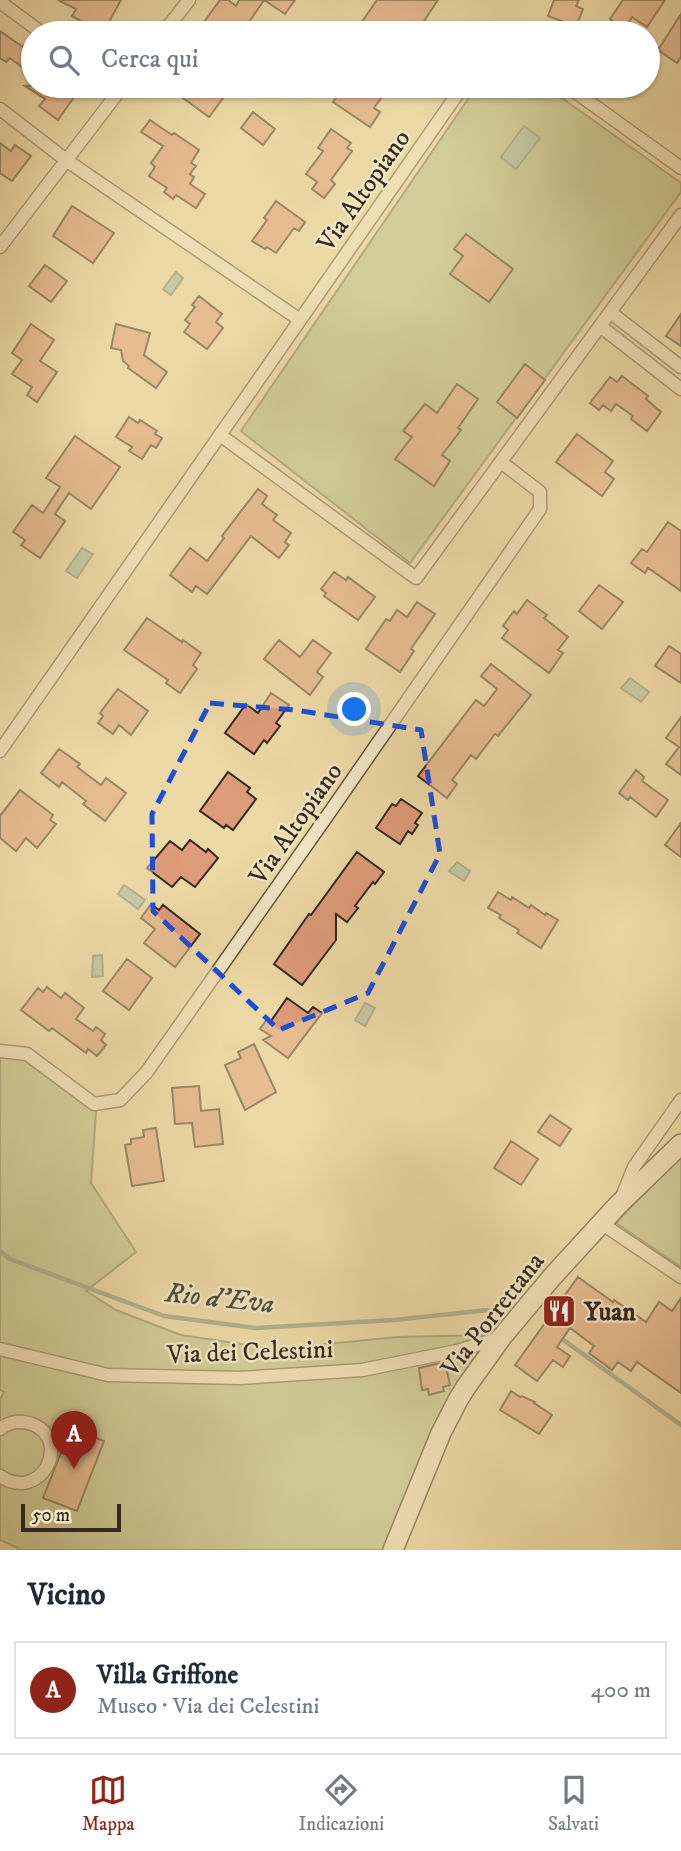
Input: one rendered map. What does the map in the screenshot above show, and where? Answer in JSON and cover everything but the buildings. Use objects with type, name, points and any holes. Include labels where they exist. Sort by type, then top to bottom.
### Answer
[{"type":"main road","name":"Via Porrettana","points":[[393,1550],[441,1433],[458,1399],[501,1338],[601,1223],[681,1144]]},
{"type":"street","points":[[172,21],[189,0]]},
{"type":"street","points":[[0,2],[26,21]]},
{"type":"street","points":[[0,247],[110,98]]},
{"type":"street","name":"Via Altopiano","points":[[0,751],[455,98]]},
{"type":"street","points":[[584,98],[681,168]]},
{"type":"street","points":[[0,109],[66,160],[300,320]]},
{"type":"street","points":[[220,435],[416,578],[681,215]]},
{"type":"street","points":[[610,312],[681,368]]},
{"type":"street","points":[[600,326],[681,389]]},
{"type":"street","name":"Via Altopiano","points":[[0,1051],[27,1054],[94,1104],[120,1100],[146,1073],[540,509],[540,492],[501,461]]},
{"type":"street","points":[[618,1205],[634,1167],[681,1100]]},
{"type":"street","points":[[601,1223],[681,1277]]},
{"type":"street","name":"Via dei Celestini","points":[[0,1349],[108,1375],[240,1378],[362,1370],[457,1351],[501,1338]]},
{"type":"street","points":[[0,1416],[15,1422]]},
{"type":"street","points":[[0,1429],[15,1422],[36,1425],[44,1432],[51,1450],[45,1471],[30,1482],[10,1482],[0,1476]]},
{"type":"highlighted area","points":[[210,703],[295,710],[421,730],[440,854],[368,993],[279,1030],[153,911],[152,814]]},
{"type":"green space","points":[[469,98],[562,98],[681,183],[681,192],[410,563],[241,431]]},
{"type":"green space","points":[[0,1052],[15,1053],[96,1112],[91,1183],[136,1252],[86,1291],[116,1310],[181,1335],[274,1349],[398,1337],[486,1335],[394,1550],[17,1550],[18,1548],[0,1540],[0,1400],[4,1392],[0,1390]]},
{"type":"green space","points":[[681,1154],[681,1267],[616,1223]]},
{"type":"shaded area","points":[[524,126],[540,138],[516,169],[501,157]]},
{"type":"shaded area","points":[[176,272],[183,278],[171,295],[163,289]]},
{"type":"shaded area","points":[[82,548],[93,554],[77,578],[66,571]]},
{"type":"shaded area","points":[[630,678],[649,692],[641,702],[621,688]]},
{"type":"shaded area","points":[[457,862],[470,871],[464,881],[449,871]]},
{"type":"shaded area","points":[[124,885],[145,900],[138,909],[118,894]]},
{"type":"shaded area","points":[[102,955],[103,976],[92,977],[93,956]]},
{"type":"shaded area","points":[[365,1003],[375,1008],[365,1026],[355,1020]]},
{"type":"waterway","name":"Rio d'Eva","points":[[0,1251],[10,1259],[164,1316],[256,1328],[394,1320],[488,1310]]},
{"type":"waterway","name":"Rio d'Eva","points":[[558,1336],[681,1425]]},
{"type":"place","name":"Yuan","points":[[559,1311]]},
{"type":"place","name":"Villa Griffone","points":[[74,1469]]}]
